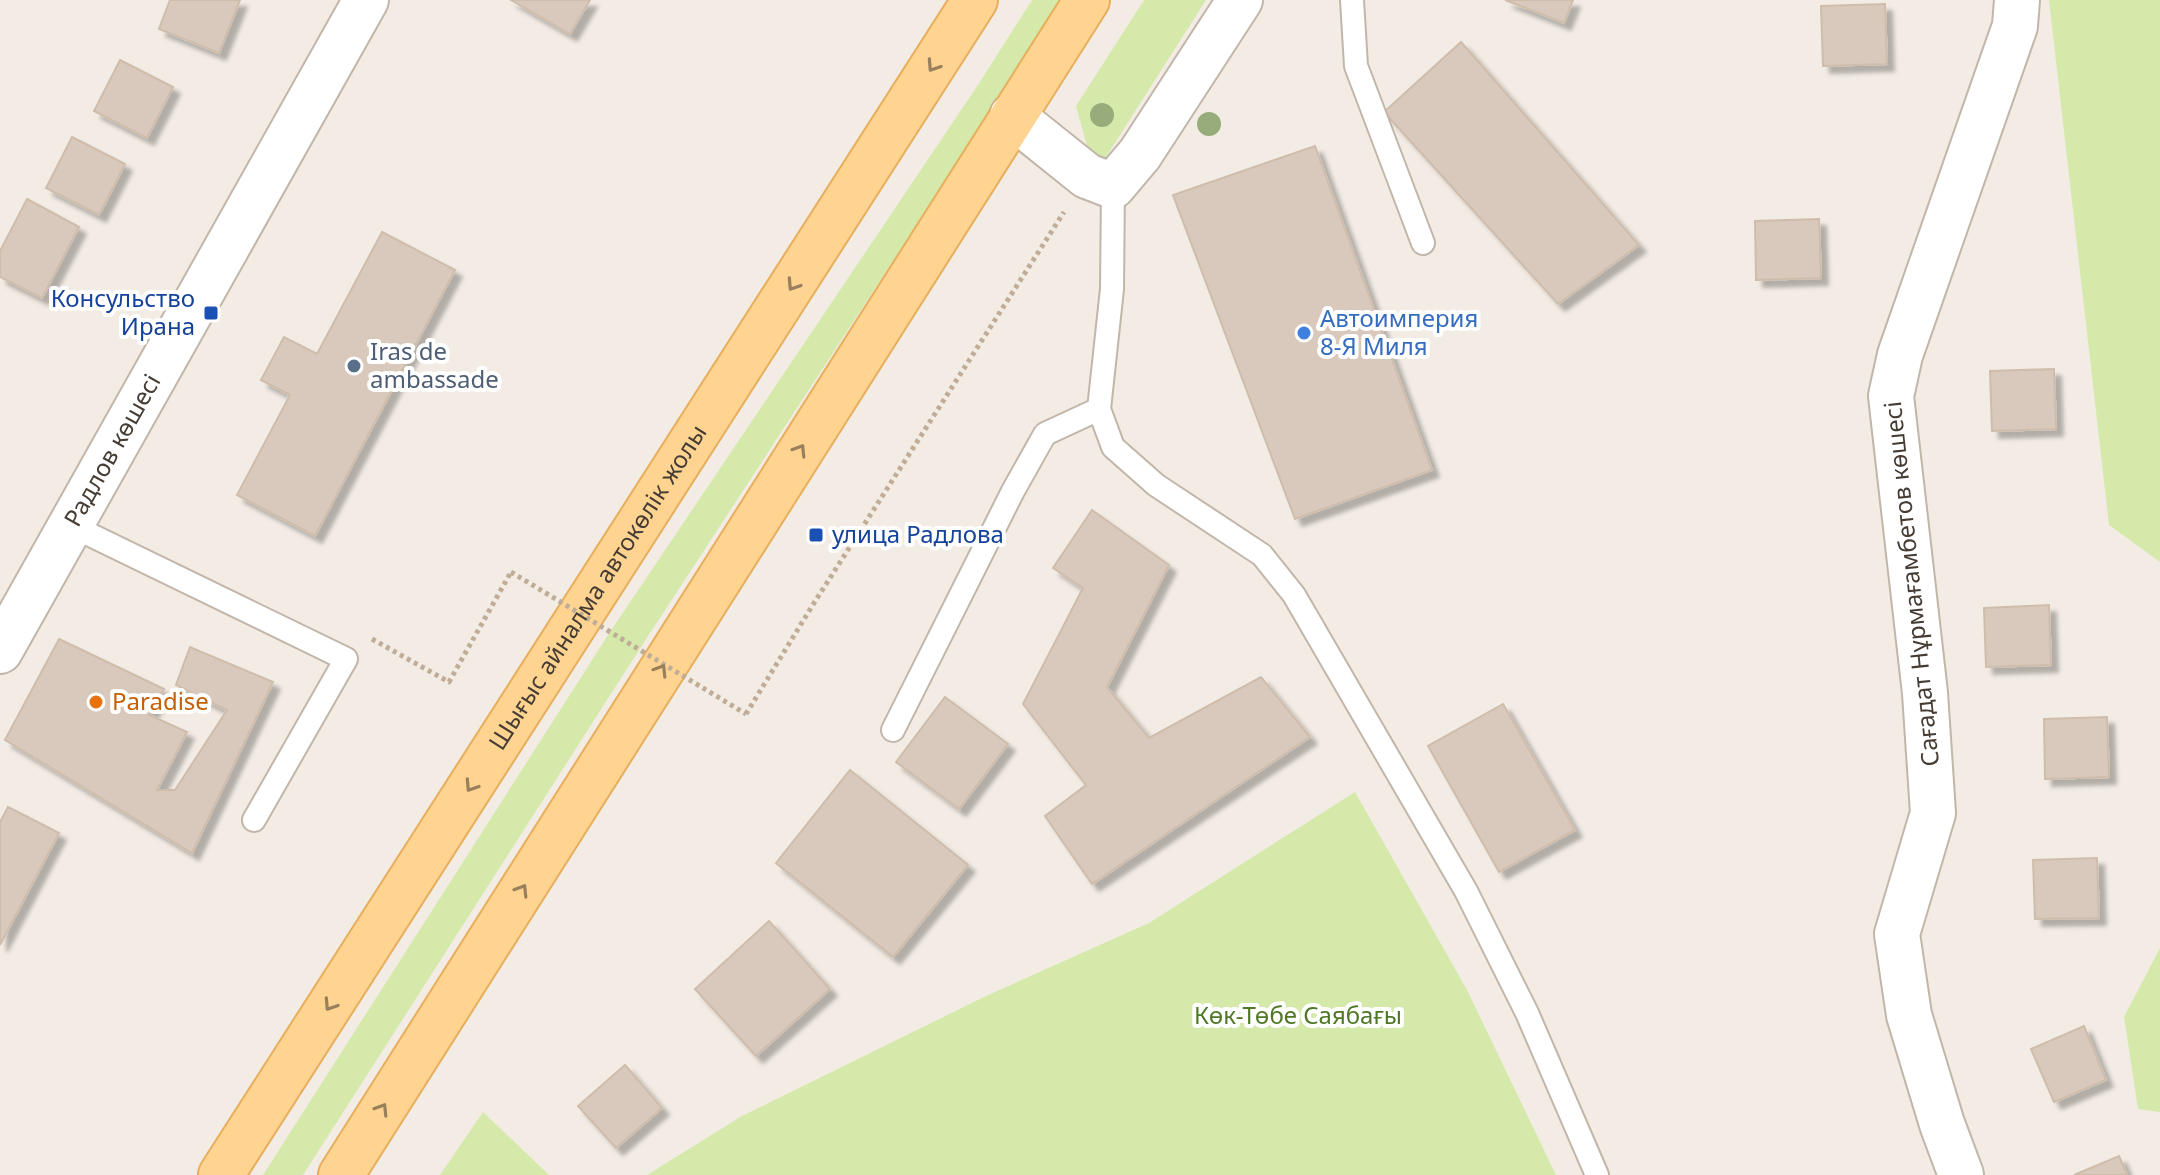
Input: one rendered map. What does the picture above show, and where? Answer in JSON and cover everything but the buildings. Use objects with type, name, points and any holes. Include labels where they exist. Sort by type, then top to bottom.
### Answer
[{"type":"main road","name":"Шығыс айналма автокөлік жолы","points":[[221,1175],[975,0]]},
{"type":"main road","points":[[341,1175],[1087,0]]},
{"type":"street","name":"Радлов көшесі","points":[[0,651],[19,601],[70,525],[366,0]]},
{"type":"street","points":[[1012,116],[1100,181],[1140,154],[1240,0]]},
{"type":"street","name":"Сағадат Нұрмағамбетов көшесі","points":[[1961,1175],[1909,1015],[1897,934],[1933,813],[1925,693],[1891,396],[1900,355],[2015,26],[2017,0]]},
{"type":"lane","points":[[1352,0],[1356,66],[1423,243]]},
{"type":"lane","points":[[1100,181],[1112,289],[1099,409],[1113,447],[1156,485],[1262,555],[1294,595],[1466,891],[1527,1013],[1597,1175]]},
{"type":"lane","points":[[893,730],[1013,491],[1045,434],[1099,409]]},
{"type":"lane","points":[[70,525],[346,659],[254,820]]},
{"type":"path","points":[[346,659],[361,633],[449,682],[511,572],[746,714],[822,589],[1100,181]]},
{"type":"green space","points":[[1032,0],[1061,0],[303,1175],[263,1175],[610,632]]},
{"type":"green space","points":[[1144,0],[1206,0],[1104,160],[1090,157],[1076,106]]},
{"type":"green space","points":[[2049,0],[2160,0],[2160,562],[2109,525]]},
{"type":"green space","name":"Көк-Төбе Саябағы","points":[[1355,792],[1467,990],[1556,1175],[647,1175],[742,1116],[986,996],[1149,923]]},
{"type":"green space","points":[[2160,948],[2160,1112],[2138,1109],[2124,1017]]},
{"type":"green space","points":[[483,1112],[549,1175],[440,1175]]},
{"type":"place","name":"Консульство Ирана","points":[[211,313]]},
{"type":"place","name":"Автоимперия 8-Я Миля","points":[[1304,333]]},
{"type":"place","name":"Iras de ambassade","points":[[354,366]]},
{"type":"place","name":"улица Радлова","points":[[816,535]]},
{"type":"place","name":"Paradise","points":[[96,702]]}]
